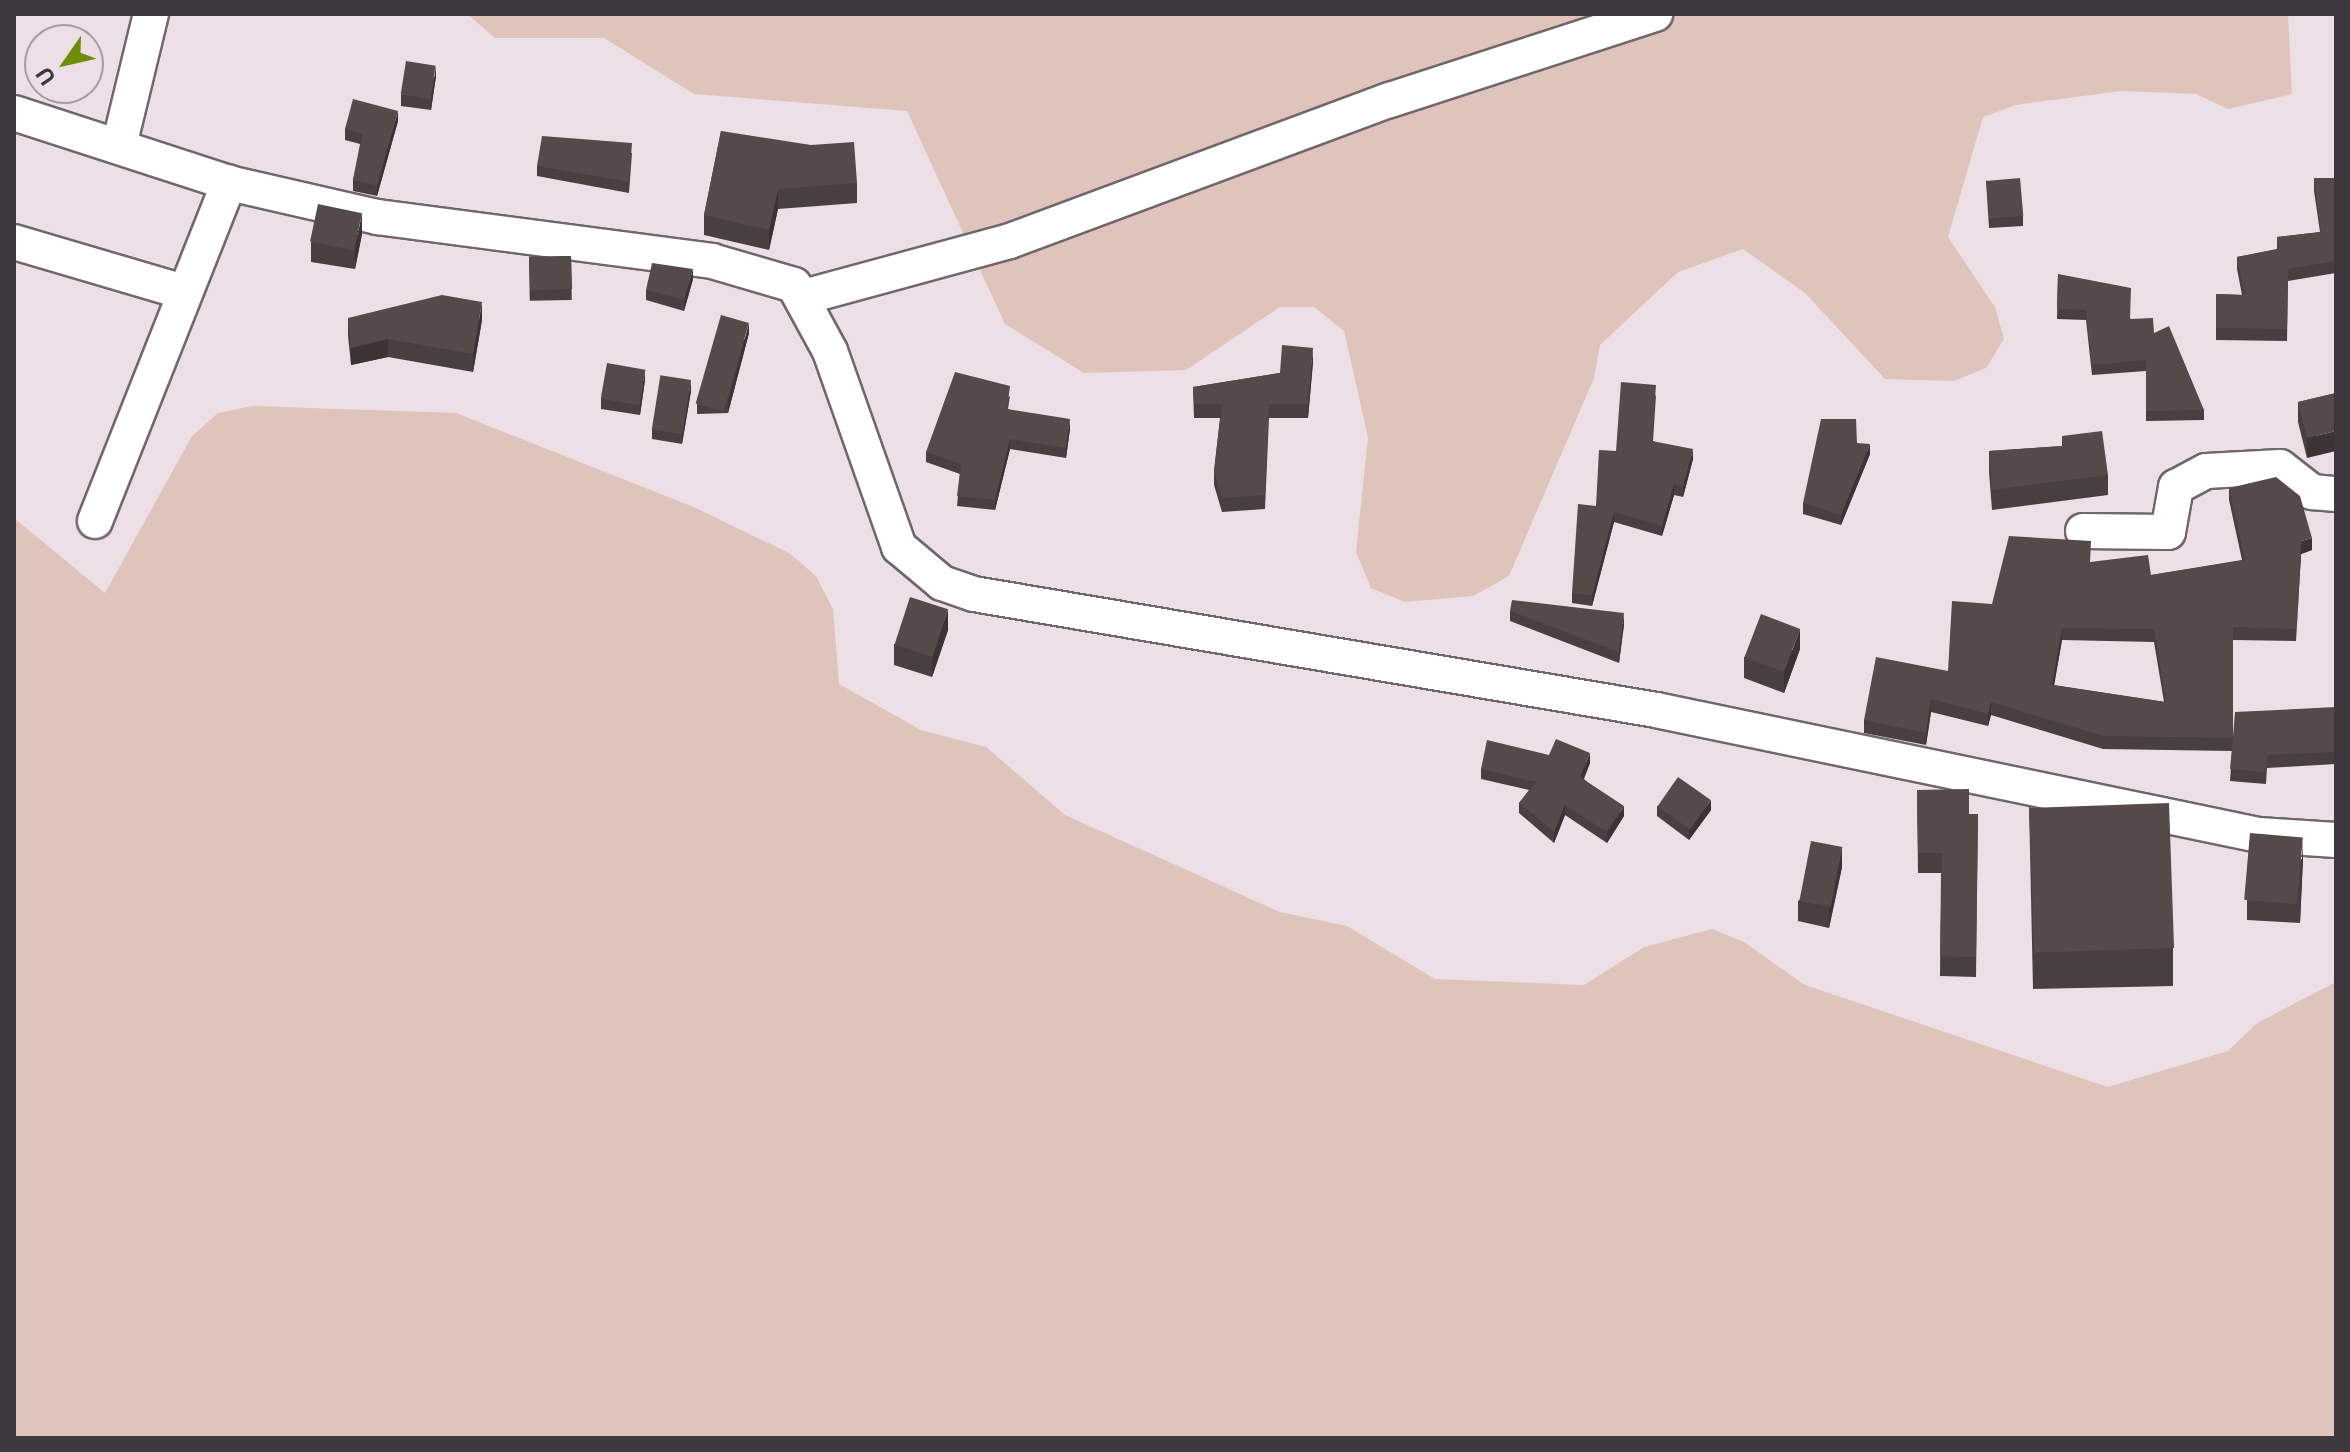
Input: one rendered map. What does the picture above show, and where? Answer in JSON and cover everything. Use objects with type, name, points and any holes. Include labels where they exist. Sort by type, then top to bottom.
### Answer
[{"type":"street","points":[[119,146],[151,14]]},
{"type":"street","points":[[804,297],[1010,241],[1390,100],[1655,14]]},
{"type":"street","points":[[14,113],[229,183],[378,217],[712,261],[780,278],[804,297],[899,547],[942,583],[974,594],[1656,710],[2259,835],[2336,840]]},
{"type":"street","points":[[95,521],[229,183]]},
{"type":"street","points":[[14,242],[184,292]]},
{"type":"street","points":[[2083,531],[2168,532],[2176,487],[2206,471],[2280,467],[2312,492],[2336,494]]},
{"type":"shaded area","points":[[467,14],[2288,14],[2292,94],[2228,109],[2196,94],[2121,91],[2016,105],[1983,117],[1948,237],[1995,307],[2004,339],[1986,368],[1954,381],[1885,379],[1805,293],[1743,249],[1678,272],[1600,345],[1594,378],[1509,576],[1473,596],[1405,602],[1371,588],[1356,552],[1368,437],[1344,331],[1314,307],[1280,307],[1186,370],[1084,373],[1005,324],[907,111],[694,94],[604,38],[495,38]]},
{"type":"shaded area","points":[[252,406],[456,413],[696,508],[789,553],[816,576],[833,609],[839,684],[921,730],[986,747],[1065,815],[1280,912],[1347,926],[1435,979],[1584,985],[1644,947],[1712,929],[1744,942],[1805,985],[2108,1087],[2228,1051],[2257,1023],[2336,982],[2336,1438],[14,1438],[14,518],[105,593],[192,436],[218,413]]},
{"type":"building","points":[[406,61],[436,66],[430,99],[401,95]]},
{"type":"building","points":[[353,99],[398,111],[377,186],[353,180],[363,134],[345,129]]},
{"type":"building","points":[[721,131],[811,145],[854,142],[857,183],[778,189],[769,230],[704,215]]},
{"type":"building","points":[[542,136],[632,143],[629,182],[537,166]]},
{"type":"building","points":[[2020,178],[2023,216],[1989,219],[1986,181]]},
{"type":"building","points":[[2314,178],[2336,178],[2336,261],[2288,269],[2287,329],[2216,328],[2216,294],[2245,295],[2237,257],[2279,249],[2277,237],[2321,232]]},
{"type":"building","points":[[318,204],[362,213],[354,251],[310,241]]},
{"type":"building","points":[[571,256],[572,289],[530,290],[529,257]]},
{"type":"building","points":[[652,263],[693,269],[684,300],[646,290]]},
{"type":"building","points":[[2058,274],[2131,288],[2130,319],[2153,318],[2154,333],[2169,326],[2204,410],[2146,411],[2146,360],[2092,365],[2086,310],[2057,309]]},
{"type":"building","points":[[442,295],[482,302],[473,354],[388,339],[351,348],[348,318]]},
{"type":"building","points":[[721,315],[749,323],[724,411],[696,403]]},
{"type":"building","points":[[1282,345],[1313,348],[1308,404],[1269,404],[1265,495],[1222,498],[1214,471],[1222,404],[1194,404],[1193,387],[1280,373]]},
{"type":"building","points":[[607,363],[645,370],[639,405],[601,398]]},
{"type":"building","points":[[955,372],[1010,386],[1007,409],[1070,419],[1066,448],[1010,439],[995,500],[957,496],[961,464],[926,452]]},
{"type":"building","points":[[660,375],[691,380],[682,434],[652,429]]},
{"type":"building","points":[[1621,382],[1656,385],[1652,441],[1693,449],[1683,487],[1674,484],[1662,526],[1614,512],[1592,596],[1572,593],[1578,504],[1596,506],[1599,450],[1616,451]]},
{"type":"building","points":[[2336,393],[2336,431],[2307,438],[2298,402]]},
{"type":"building","points":[[1821,419],[1856,419],[1857,443],[1870,444],[1841,515],[1803,503]]},
{"type":"building","points":[[2102,431],[2108,475],[1992,490],[1989,451],[2063,446],[2062,436]]},
{"type":"building","points":[[2276,477],[2300,496],[2312,538],[2301,541],[2296,629],[2233,627],[2233,737],[2235,712],[2336,707],[2336,752],[2267,755],[2266,772],[2230,769],[2233,738],[2103,736],[1991,702],[1988,714],[1931,699],[1926,733],[1864,720],[1876,657],[1948,671],[1952,601],[1992,604],[2009,536],[2091,541],[2090,562],[2148,555],[2151,575],[2245,560],[2229,488]],"holes":[[[2062,628],[2154,629],[2166,702],[2052,685]]]},
{"type":"building","points":[[910,597],[948,609],[933,657],[895,645]]},
{"type":"building","points":[[1512,600],[1624,613],[1619,652],[1510,611]]},
{"type":"building","points":[[1761,614],[1800,629],[1784,672],[1745,657]]},
{"type":"building","points":[[1556,739],[1590,753],[1580,777],[1624,806],[1607,832],[1565,805],[1554,832],[1519,803],[1536,782],[1481,769],[1487,740],[1549,755]]},
{"type":"building","points":[[1678,777],[1711,800],[1690,829],[1657,806]]},
{"type":"building","points":[[1969,789],[1969,814],[1978,814],[1976,957],[1940,956],[1942,853],[1918,853],[1917,790]]},
{"type":"building","points":[[2169,803],[2174,948],[2034,953],[2029,808]]},
{"type":"building","points":[[2250,833],[2303,838],[2297,904],[2244,900]]},
{"type":"building","points":[[1811,841],[1842,847],[1831,907],[1799,901]]}]
